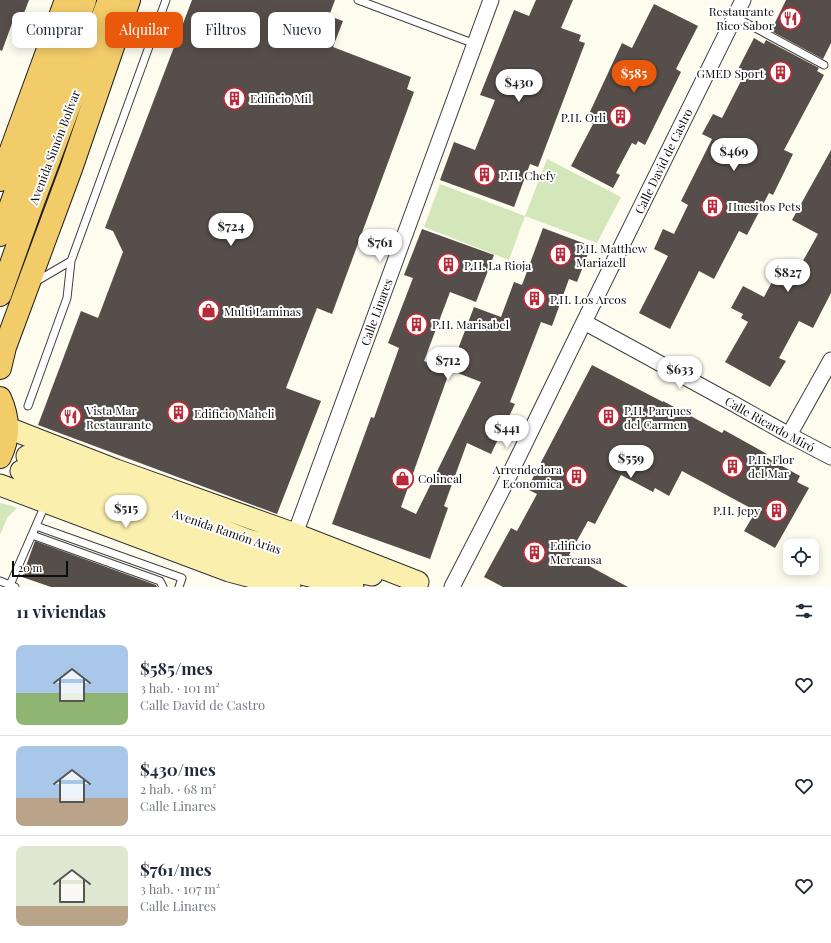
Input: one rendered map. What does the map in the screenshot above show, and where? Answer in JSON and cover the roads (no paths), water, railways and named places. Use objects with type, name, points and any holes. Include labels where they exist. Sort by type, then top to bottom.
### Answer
[{"type":"main road","points":[[0,180],[66,0]]},
{"type":"main road","name":"Avenida Simón Bolívar","points":[[0,235],[85,0]]},
{"type":"main road","name":"Avenida Simón Bolívar","points":[[0,295],[109,0]]},
{"type":"main road","points":[[0,368],[5,347],[71,169],[130,0]]},
{"type":"main road","points":[[0,316],[14,312],[20,308]]},
{"type":"main road","points":[[0,398],[6,411],[8,428],[5,447],[0,457]]},
{"type":"main road","points":[[8,428],[116,470],[295,534],[426,584]]},
{"type":"main road","name":"Avenida Ramón Arias","points":[[353,587],[290,571],[243,556],[24,463],[248,540],[339,568],[370,575],[426,584]]},
{"type":"main road","points":[[0,486],[229,571],[290,587]]},
{"type":"street","name":"Calle Linares","points":[[295,534],[491,0]]},
{"type":"street","name":"Calle David de Castro","points":[[452,587],[504,488],[743,0]]},
{"type":"street","name":"Calle Ricardo Miró","points":[[584,322],[831,457]]},
{"type":"street","points":[[789,435],[831,360]]},
{"type":"lane","points":[[28,406],[67,298],[71,261],[166,0]]},
{"type":"lane","points":[[358,0],[475,44]]},
{"type":"lane","points":[[735,17],[824,65]]},
{"type":"lane","points":[[28,286],[71,261]]},
{"type":"lane","points":[[0,581],[13,586],[46,503]]},
{"type":"lane","points":[[36,526],[182,578],[179,587]]},
{"type":"lane","points":[[32,535],[160,581],[162,587]]},
{"type":"place","name":"Restaurante Rico Sabor","points":[[790,18]]},
{"type":"place","name":"GMED Sport","points":[[780,73]]},
{"type":"place","name":"Edificio Mil","points":[[234,98]]},
{"type":"place","name":"P.H. Orli","points":[[621,117]]},
{"type":"place","name":"P.H. Chefy","points":[[484,175]]},
{"type":"place","name":"Huesitos Pets","points":[[712,206]]},
{"type":"place","name":"P.H. Matthew Mariazell","points":[[560,255]]},
{"type":"place","name":"P.H. La Rioja","points":[[449,265]]},
{"type":"place","name":"P.H. Los Arcos","points":[[535,299]]},
{"type":"place","name":"Multi Laminas","points":[[208,311]]},
{"type":"place","name":"P.H. Marisabel","points":[[417,324]]},
{"type":"place","name":"Edificio Maheli","points":[[179,413]]},
{"type":"place","name":"Vista Mar Restaurante","points":[[70,417]]},
{"type":"place","name":"P.H. Parques del Carmen","points":[[608,417]]},
{"type":"place","name":"P.H. Flor del Mar","points":[[732,466]]},
{"type":"place","name":"Arrendedora Economica","points":[[577,476]]},
{"type":"place","name":"Colineal","points":[[402,478]]},
{"type":"place","name":"P.H. Jepy","points":[[776,510]]},
{"type":"place","name":"Edificio Mercansa","points":[[535,552]]}]
